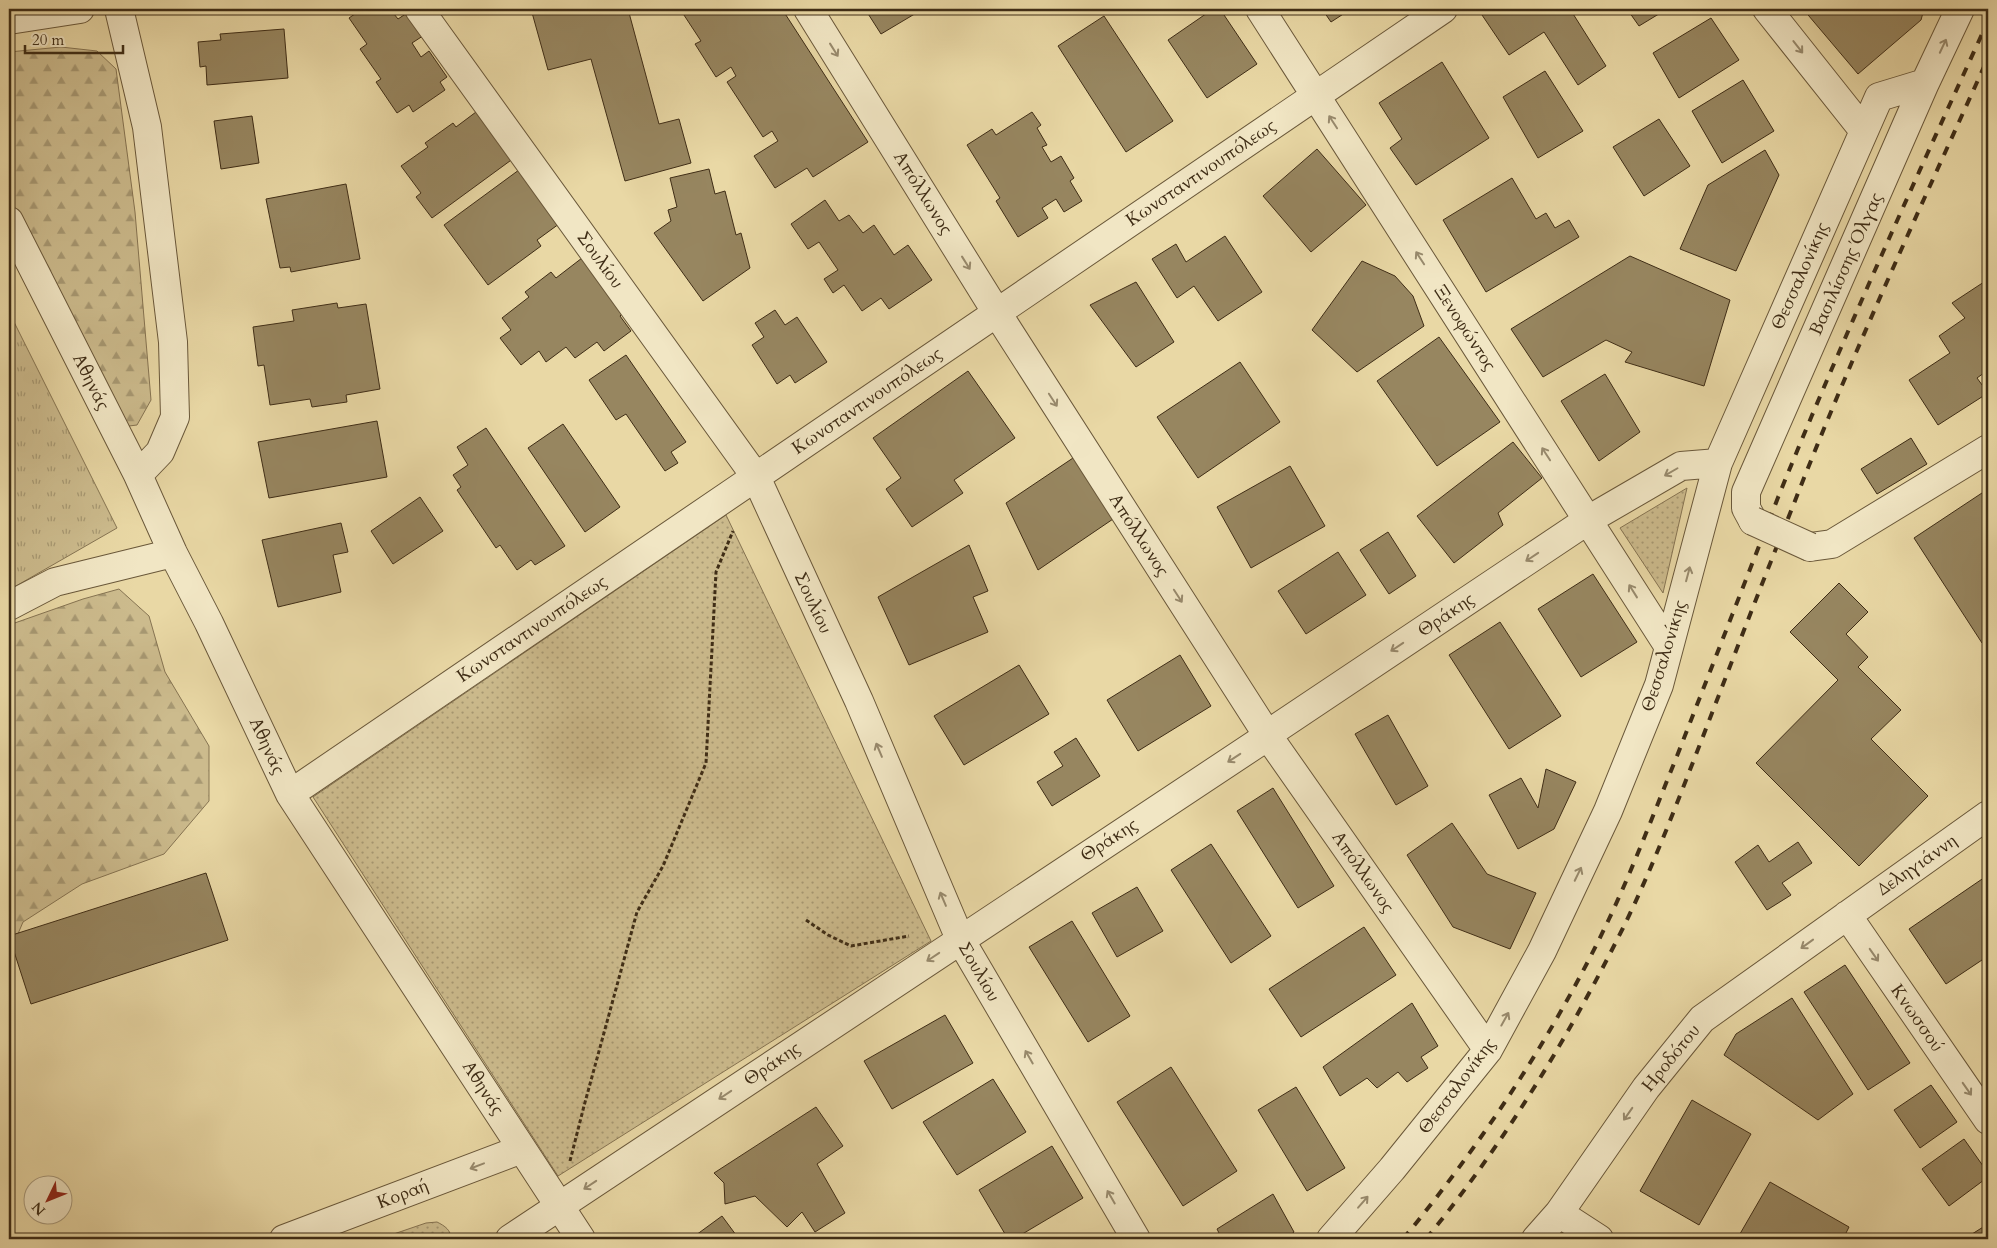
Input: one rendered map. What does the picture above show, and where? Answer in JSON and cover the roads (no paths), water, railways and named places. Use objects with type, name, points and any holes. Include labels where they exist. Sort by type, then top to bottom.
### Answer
[{"type":"street","points":[[9,20],[80,9]]},
{"type":"street","points":[[119,9],[147,127],[173,342],[175,417],[160,452],[138,475]]},
{"type":"street","name":"Σουλίου","points":[[420,9],[756,477],[858,701],[960,939],[1136,1239]]},
{"type":"street","name":"Απόλλωνος","points":[[808,9],[997,313],[1268,736],[1488,1050]]},
{"type":"street","name":"Ξενοφώντος","points":[[1260,9],[1669,647]]},
{"type":"street","name":"Κωνσταντινουπόλεως","points":[[290,794],[1443,9]]},
{"type":"street","points":[[1767,9],[1864,131]]},
{"type":"street","name":"Βασιλίσσης Όλγας","points":[[1960,9],[1925,83],[1746,492],[1746,508],[1753,521],[1810,547],[1832,544],[1988,449]]},
{"type":"street","name":"Θεσσαλονίκης","points":[[1331,1239],[1392,1169],[1488,1050],[1542,951],[1608,812],[1659,686],[1718,463],[1879,97],[1925,83]]},
{"type":"street","name":"Αθηνάς","points":[[9,221],[138,475],[173,553],[209,623],[290,794],[581,1239]]},
{"type":"street","name":"Θράκης","points":[[510,1239],[930,958],[1268,736],[1280,726],[1588,520],[1681,466],[1718,463]]},
{"type":"street","points":[[9,606],[55,582],[173,553]]},
{"type":"street","name":"Δεληγιάννη","points":[[1847,915],[1988,815]]},
{"type":"street","name":"Κνωσσού","points":[[1847,915],[1988,1120]]},
{"type":"street","name":"Ηροδότου","points":[[1536,1239],[1559,1213],[1646,1088],[1702,1019],[1847,915]]},
{"type":"street","name":"Κοραή","points":[[284,1239],[522,1149]]},
{"type":"street","points":[[1559,1213],[1599,1239]]},
{"type":"railway","points":[[1403,1239],[1461,1165],[1516,1085],[1566,1003],[1609,919],[1677,756],[1804,435],[1881,257],[1988,21]]},
{"type":"railway","points":[[1426,1239],[1482,1166],[1533,1089],[1580,1010],[1634,905],[1674,811],[1839,393],[1887,280],[1988,58]]}]
